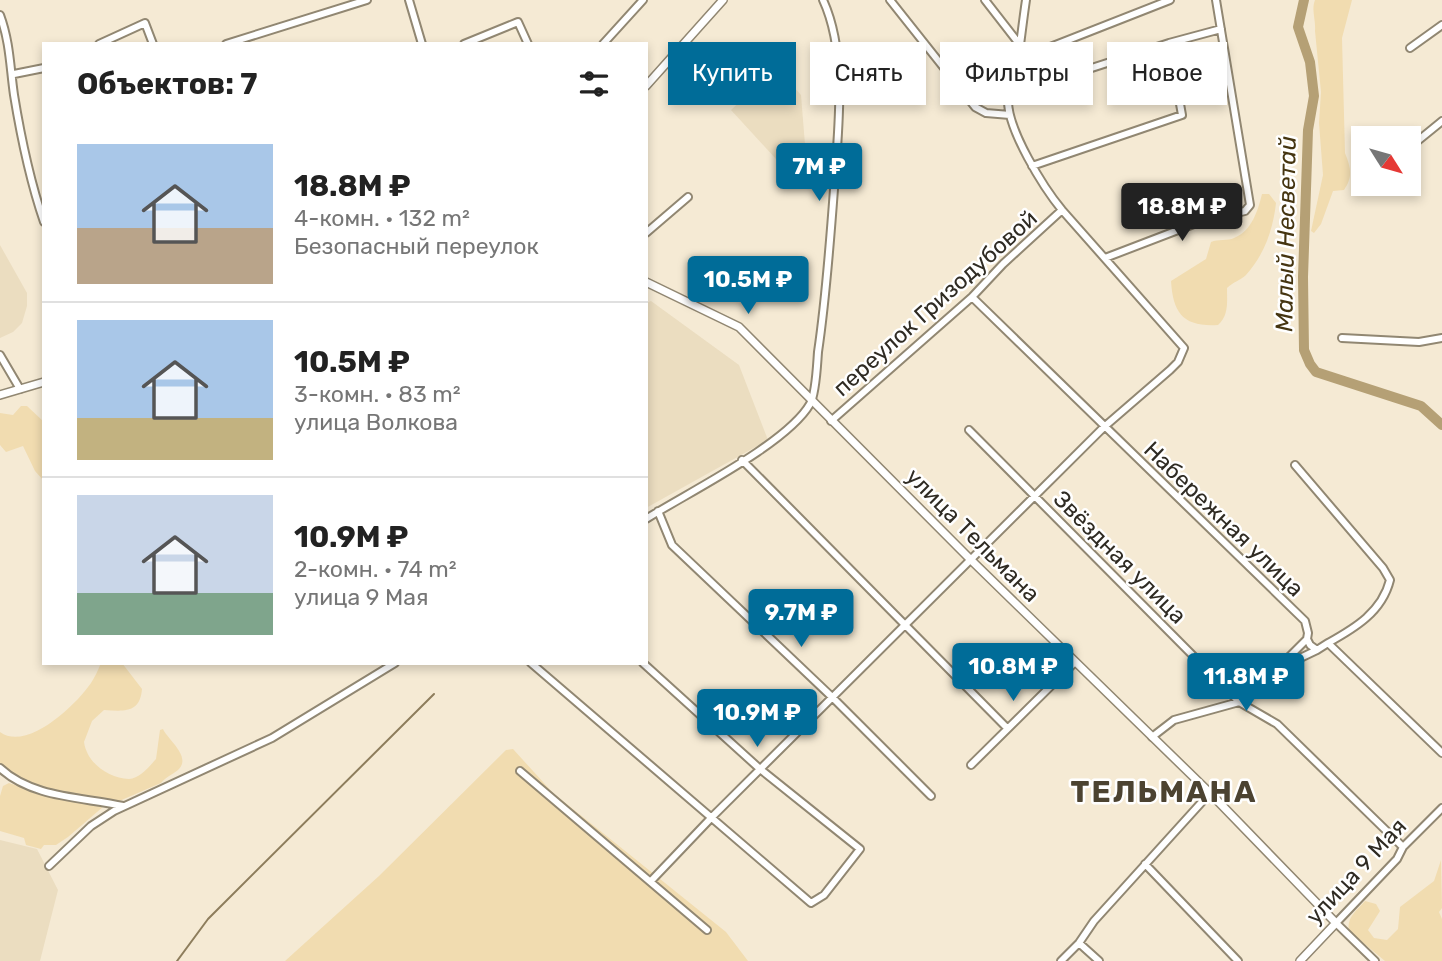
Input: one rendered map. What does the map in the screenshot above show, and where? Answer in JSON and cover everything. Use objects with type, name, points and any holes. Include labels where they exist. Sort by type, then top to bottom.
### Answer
[{"type":"street","points":[[232,42],[367,0]]},
{"type":"street","points":[[409,0],[421,42]]},
{"type":"street","points":[[605,42],[643,0]]},
{"type":"street","points":[[648,84],[723,0]]},
{"type":"street","points":[[648,518],[742,460],[786,429],[812,402],[827,292],[838,120],[832,25],[823,0]]},
{"type":"street","points":[[890,0],[975,107],[986,113],[1010,115]]},
{"type":"street","points":[[985,0],[1018,42]]},
{"type":"street","points":[[1063,42],[1170,0]]},
{"type":"street","points":[[1105,258],[1199,222],[1248,209],[1250,201],[1245,166],[1216,0]]},
{"type":"street","points":[[1020,42],[1026,1]]},
{"type":"street","points":[[0,15],[8,41],[14,74],[14,92],[32,186],[42,216]]},
{"type":"street","points":[[469,42],[518,22],[527,42]]},
{"type":"street","points":[[103,42],[145,23],[152,42]]},
{"type":"street","points":[[1410,48],[1442,25]]},
{"type":"street","points":[[1173,42],[1221,29]]},
{"type":"street","points":[[14,74],[42,68]]},
{"type":"street","points":[[651,881],[1104,427],[1178,362],[1184,348],[1045,189],[1010,115],[1010,105]]},
{"type":"street","points":[[1032,166],[1182,114],[1180,105]]},
{"type":"street","points":[[1421,138],[1442,121]]},
{"type":"street","points":[[648,231],[688,197]]},
{"type":"street","name":"переулок Гризодубовой","points":[[831,421],[972,297],[1003,264],[1062,210]]},
{"type":"street","name":"улица Тельмана","points":[[648,283],[739,327],[971,560],[1210,793],[1375,961]]},
{"type":"street","name":"Набережная улица","points":[[972,297],[1304,621],[1307,639],[1317,650]]},
{"type":"street","points":[[1342,338],[1419,342],[1442,338]]},
{"type":"street","points":[[0,355],[20,389]]},
{"type":"street","points":[[0,395],[42,383]]},
{"type":"street","name":"Звёздная улица","points":[[969,430],[1239,702],[1277,724],[1403,847]]},
{"type":"street","points":[[742,460],[1007,728]]},
{"type":"street","points":[[1273,671],[1317,650],[1359,625],[1386,593],[1390,577],[1295,465]]},
{"type":"street","points":[[657,511],[672,545],[832,697],[931,796]]},
{"type":"street","points":[[1152,737],[1174,720],[1239,702],[1307,639]]},
{"type":"street","points":[[1328,643],[1442,753]]},
{"type":"street","points":[[971,765],[1075,662]]},
{"type":"street","points":[[49,866],[91,827],[122,806],[262,743],[392,665]]},
{"type":"street","points":[[533,665],[811,903],[824,895],[860,849],[760,769],[645,665]]},
{"type":"street","points":[[0,768],[32,788],[122,806]]},
{"type":"street","points":[[520,771],[707,930]]},
{"type":"street","points":[[1060,961],[1079,943],[1094,921],[1210,793]]},
{"type":"street","name":"улица 9 Мая","points":[[1300,961],[1442,808]]},
{"type":"street","points":[[1145,864],[1238,961]]},
{"type":"street","points":[[1079,943],[1099,961]]},
{"type":"shaded area","points":[[1315,0],[1352,0],[1342,38],[1345,153],[1350,177],[1344,190],[1333,191],[1321,224],[1314,233],[1311,231],[1323,175]]},
{"type":"shaded area","points":[[796,89],[801,95],[806,157],[786,170],[731,110],[736,105],[796,105]]},
{"type":"shaded area","points":[[1262,194],[1269,194],[1276,203],[1273,223],[1263,251],[1246,275],[1227,288],[1226,313],[1218,325],[1189,321],[1182,316],[1174,302],[1171,281],[1206,259],[1211,242],[1240,235],[1250,225]]},
{"type":"shaded area","points":[[0,245],[27,293],[27,306],[22,323],[13,332],[0,338]]},
{"type":"shaded area","points":[[651,301],[739,365],[768,440],[648,507],[648,302]]},
{"type":"shaded area","points":[[21,406],[27,406],[42,420],[42,479],[35,471],[23,446],[6,452],[0,445],[0,413],[13,415]]},
{"type":"shaded area","points":[[100,665],[124,665],[142,689],[141,697],[134,707],[104,710],[92,721],[84,742],[94,763],[114,776],[129,779],[137,777],[156,759],[160,730],[163,729],[181,754],[182,764],[179,769],[161,783],[117,802],[41,789],[6,771],[0,763],[0,732],[11,737],[37,731],[74,703],[92,681]]},
{"type":"shaded area","points":[[513,749],[553,793],[726,932],[748,961],[285,961],[379,876],[506,750]]},
{"type":"shaded area","points":[[9,783],[50,797],[104,806],[68,837],[56,845],[44,845],[41,849],[26,845],[24,838],[0,831],[0,796],[3,786]]},
{"type":"shaded area","points":[[0,840],[37,849],[58,890],[40,961],[0,961]]},
{"type":"shaded area","points":[[1441,860],[1442,908],[1439,912],[1442,919],[1442,961],[1385,961],[1349,931],[1351,918],[1365,901],[1376,904],[1380,911],[1368,930],[1374,938],[1387,940],[1398,929],[1400,907],[1434,881]]},
{"type":"waterway","name":"Малый Несветай","points":[[1304,0],[1298,27],[1310,62],[1314,96],[1308,130],[1303,277],[1304,350],[1316,372],[1421,406],[1442,425]]},
{"type":"waterway","points":[[177,961],[208,919],[434,694]]},
{"type":"district","name":"ТЕЛЬМАНА","points":[[1164,792]]}]
